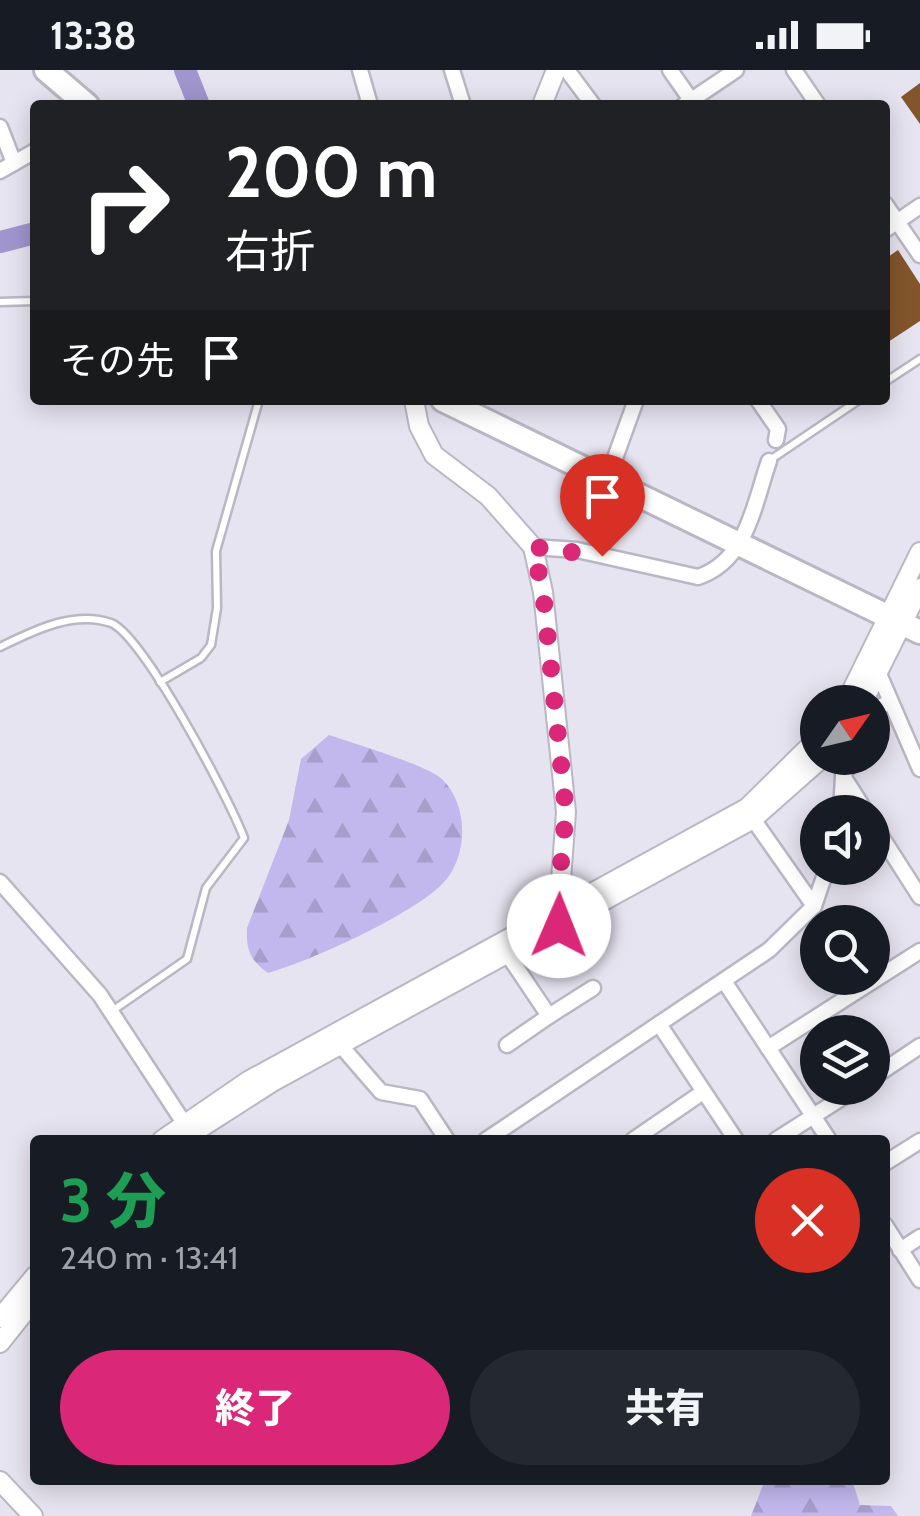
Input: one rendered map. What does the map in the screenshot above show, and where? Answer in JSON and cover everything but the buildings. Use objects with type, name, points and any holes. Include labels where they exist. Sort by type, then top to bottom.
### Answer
[{"type":"main road","points":[[46,70],[81,100]]},
{"type":"main road","points":[[453,405],[904,624]]},
{"type":"street","points":[[360,70],[369,100]]},
{"type":"street","points":[[452,70],[461,100]]},
{"type":"street","points":[[544,100],[556,70]]},
{"type":"street","points":[[568,70],[589,100]]},
{"type":"street","points":[[670,70],[685,100]]},
{"type":"street","points":[[691,100],[736,70]]},
{"type":"street","points":[[794,70],[815,100]]},
{"type":"street","points":[[0,127],[14,163]]},
{"type":"street","points":[[0,171],[30,155]]},
{"type":"street","points":[[920,206],[891,226],[920,255]]},
{"type":"street","points":[[415,405],[419,426],[434,455],[488,496],[533,547],[543,592],[566,812],[558,920]]},
{"type":"street","points":[[608,480],[634,405]]},
{"type":"street","points":[[761,405],[778,429],[776,440]]},
{"type":"street","points":[[533,547],[577,550],[698,577],[712,572],[740,545],[768,461]]},
{"type":"street","points":[[859,685],[904,624],[920,552]]},
{"type":"street","points":[[873,685],[920,588]]},
{"type":"street","points":[[879,674],[883,685]]},
{"type":"street","points":[[890,704],[920,769]]},
{"type":"street","points":[[183,1131],[508,955],[558,920],[747,808],[800,756]]},
{"type":"street","points":[[183,1131],[248,1082],[754,819],[803,775]]},
{"type":"street","points":[[841,795],[842,776]]},
{"type":"street","points":[[842,776],[855,795]]},
{"type":"street","points":[[754,819],[813,905]]},
{"type":"street","points":[[890,850],[920,896]]},
{"type":"street","points":[[0,882],[112,1012],[183,1131]]},
{"type":"street","points":[[493,1135],[769,950],[800,920]]},
{"type":"street","points":[[768,1048],[920,951]]},
{"type":"street","points":[[508,955],[549,1016]]},
{"type":"street","points":[[724,981],[826,1135]]},
{"type":"street","points":[[508,1045],[593,988]]},
{"type":"street","points":[[659,1024],[733,1135]]},
{"type":"street","points":[[890,1066],[920,1046]]},
{"type":"street","points":[[342,1047],[382,1092],[420,1099],[444,1135]]},
{"type":"street","points":[[640,1135],[703,1092]]},
{"type":"street","points":[[784,1135],[830,1105]]},
{"type":"street","points":[[890,1160],[920,1141]]},
{"type":"street","points":[[890,1233],[920,1280]]},
{"type":"street","points":[[900,1250],[920,1237]]},
{"type":"street","points":[[0,1318],[30,1282]]},
{"type":"street","points":[[0,1343],[30,1305]]},
{"type":"street","points":[[0,1481],[33,1516]]},
{"type":"lane","points":[[0,302],[30,300]]},
{"type":"lane","points":[[890,379],[920,359]]},
{"type":"lane","points":[[160,682],[184,670],[211,644],[217,608],[216,550],[258,405]]},
{"type":"lane","points":[[768,461],[852,405]]},
{"type":"lane","points":[[0,647],[59,623],[102,621],[133,639],[244,838],[206,888],[187,959],[112,1012]]},
{"type":"green space","points":[[329,735],[406,761],[442,779],[458,804],[460,849],[448,877],[423,900],[357,937],[268,973],[250,954],[247,928],[289,820],[301,759]]},
{"type":"green space","points":[[763,1485],[854,1485],[860,1505],[891,1506],[898,1516],[751,1516]]},
{"type":"waterway","points":[[185,70],[197,100]]},
{"type":"waterway","points":[[0,242],[30,234]]},
{"type":"route","points":[[559,926],[556,914],[566,812],[543,592],[533,547],[602,556]]}]
